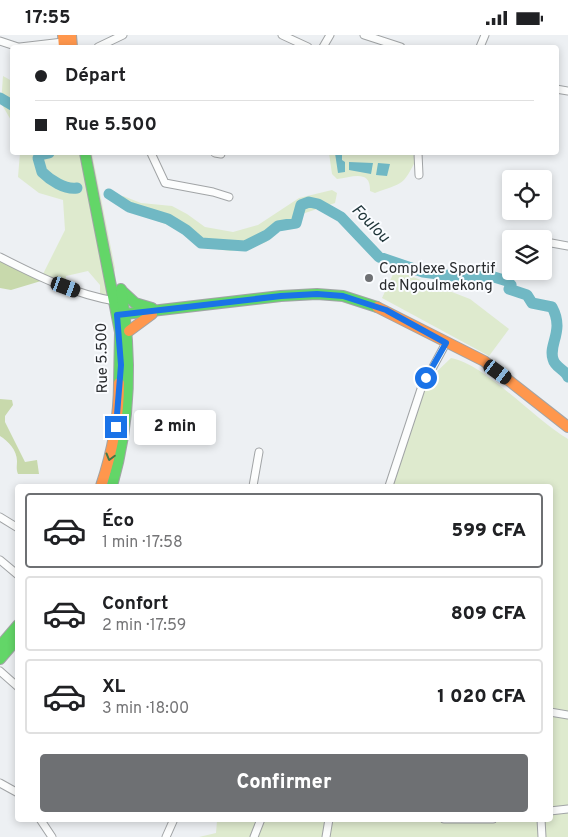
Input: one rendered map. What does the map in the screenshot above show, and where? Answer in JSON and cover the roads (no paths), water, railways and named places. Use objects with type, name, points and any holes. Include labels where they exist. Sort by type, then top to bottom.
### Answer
[{"type":"main road","points":[[85,155],[117,288],[135,303],[160,311]]},
{"type":"main road","points":[[92,155],[117,288]]},
{"type":"main road","name":"Rue 5.500","points":[[113,484],[121,459],[130,403],[129,331],[115,301],[117,288]]},
{"type":"main road","name":"Rue 5.500","points":[[101,484],[110,456],[119,402],[122,314],[117,288]]},
{"type":"main road","points":[[122,314],[281,296],[317,294],[343,296],[386,310],[446,343],[484,361],[555,419],[568,427]]},
{"type":"main road","points":[[129,331],[141,320],[160,311]]},
{"type":"main road","points":[[0,646],[15,628]]},
{"type":"main road","points":[[0,659],[15,642]]},
{"type":"street","points":[[102,45],[123,35]]},
{"type":"street","points":[[282,35],[304,45]]},
{"type":"street","points":[[364,35],[395,45]]},
{"type":"street","points":[[0,41],[13,45]]},
{"type":"street","points":[[35,45],[67,41]]},
{"type":"street","points":[[152,155],[165,183],[229,197]]},
{"type":"street","points":[[418,155],[419,175]]},
{"type":"street","points":[[552,244],[568,246]]},
{"type":"street","points":[[0,257],[53,282],[93,296],[115,301]]},
{"type":"street","points":[[390,484],[421,389],[446,343]]},
{"type":"street","points":[[253,484],[259,452]]},
{"type":"street","points":[[0,517],[15,526]]},
{"type":"street","points":[[0,560],[15,572]]},
{"type":"street","points":[[0,671],[15,684]]},
{"type":"street","points":[[553,712],[568,715]]},
{"type":"street","points":[[0,783],[15,791]]},
{"type":"street","points":[[553,811],[568,809]]},
{"type":"street","points":[[42,822],[52,837]]},
{"type":"street","points":[[166,837],[173,822]]},
{"type":"street","points":[[254,837],[260,822]]},
{"type":"street","points":[[326,837],[328,822]]},
{"type":"street","points":[[541,822],[542,837]]},
{"type":"water","points":[[335,155],[342,155],[342,160],[345,162],[345,172],[338,173]]},
{"type":"water","points":[[349,162],[373,163],[371,174],[349,170]]},
{"type":"water","points":[[378,163],[390,164],[387,176],[376,175]]},
{"type":"waterway","name":"Foulou","points":[[0,98],[10,104]]},
{"type":"waterway","name":"Foulou","points":[[40,155],[38,158],[42,172],[58,184],[77,188]]},
{"type":"waterway","name":"Foulou","points":[[109,194],[129,207],[168,219],[186,230],[201,243],[245,246],[267,235],[278,226],[296,223],[301,205],[309,202],[318,204],[341,217],[379,257],[423,272],[453,276],[494,277],[507,281],[511,285],[509,289],[527,295],[532,303],[552,307],[557,323],[552,353],[553,359],[568,377]]},
{"type":"place","name":"Complexe Sportif de Ngoulmekong","points":[[369,278]]}]
